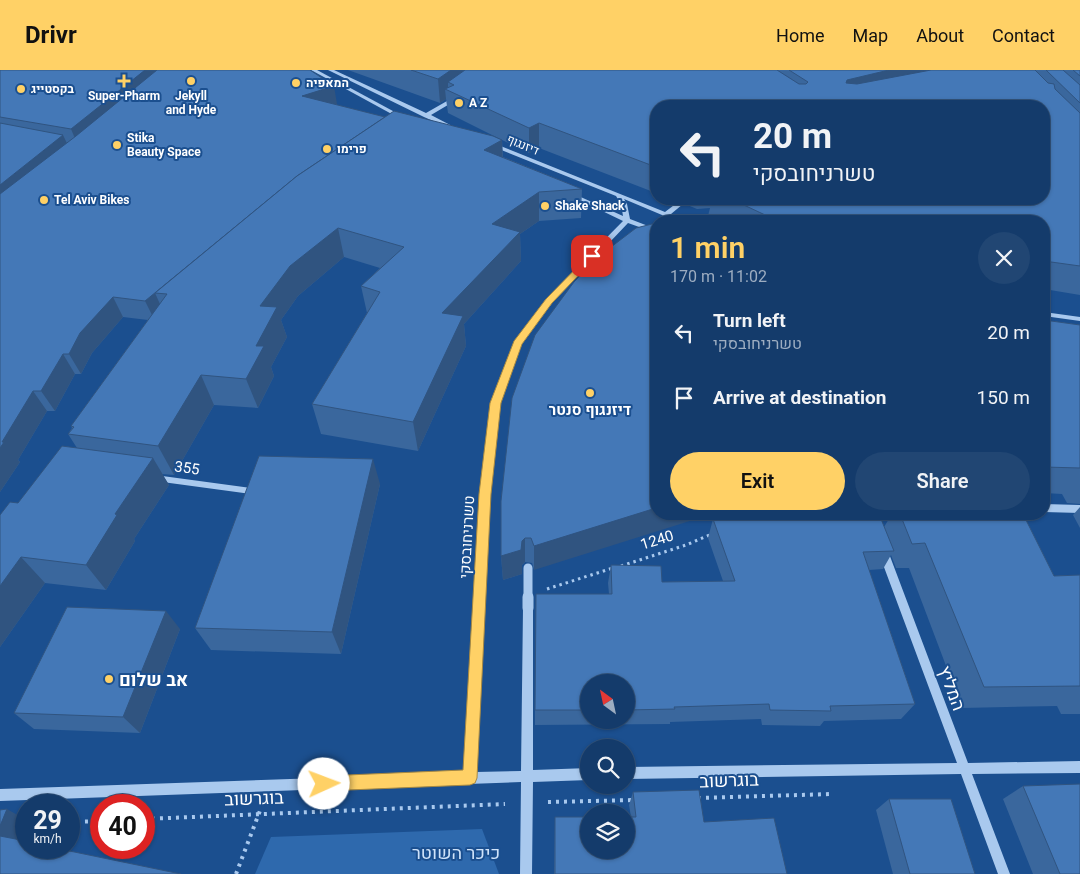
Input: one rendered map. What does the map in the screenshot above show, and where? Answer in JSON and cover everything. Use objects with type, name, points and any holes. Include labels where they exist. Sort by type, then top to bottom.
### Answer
[{"type":"street","points":[[313,70],[408,120]]},
{"type":"street","points":[[330,70],[462,132]]},
{"type":"street","points":[[426,116],[460,95]]},
{"type":"street","name":"דיזנגוף","points":[[481,139],[665,215]]},
{"type":"street","points":[[565,192],[650,229]]},
{"type":"street","points":[[619,197],[624,204],[627,220]]},
{"type":"street","points":[[665,215],[678,205]]},
{"type":"street","name":"טשרניחובסקי","points":[[470,778],[485,494],[495,403],[518,343],[549,301],[627,220]]},
{"type":"street","points":[[1050,315],[1080,319]]},
{"type":"street","name":"355","points":[[145,476],[251,491]]},
{"type":"street","points":[[1050,508],[1080,509]]},
{"type":"street","name":"המליץ","points":[[879,541],[1004,874]]},
{"type":"street","points":[[526,874],[525,775],[528,568]]},
{"type":"street","name":"בוגרשוב","points":[[635,774],[1080,767]]},
{"type":"street","name":"בוגרשוב","points":[[0,795],[580,774]]},
{"type":"path","name":"1240","points":[[545,589],[686,545],[713,533]]},
{"type":"path","points":[[236,874],[269,786]]},
{"type":"path","name":"בוגרשוב","points":[[695,798],[834,794]]},
{"type":"path","points":[[525,814],[546,802],[645,799]]},
{"type":"path","name":"בוגרשוב","points":[[155,819],[505,804],[525,814]]},
{"type":"green space","name":"כיכר השוטר","points":[[482,829],[499,874],[255,874],[271,837]]},
{"type":"building","points":[[0,70],[145,70],[71,129],[0,117]]},
{"type":"building","points":[[157,70],[310,70],[334,86],[302,96],[385,117],[297,176],[145,301],[113,297],[80,333],[69,354],[63,354],[41,391],[33,391],[0,448],[0,194],[76,136]]},
{"type":"building","points":[[411,70],[451,70],[438,79]]},
{"type":"building","points":[[465,70],[777,70],[799,84],[806,84],[808,82],[789,70],[889,70],[847,80],[846,83],[857,84],[931,70],[1035,70],[1048,83],[1054,84],[1055,89],[1080,113],[1080,266],[1050,262],[1050,215],[765,215],[744,205],[1050,205],[1050,100],[650,100],[650,165],[539,123],[529,128],[445,89],[454,85],[448,82]]},
{"type":"building","points":[[1046,70],[1063,70],[1080,85],[1080,103]]},
{"type":"building","points":[[1073,70],[1080,70],[1080,76]]},
{"type":"building","points":[[394,111],[493,136],[502,140],[484,150],[582,189],[539,192],[492,224],[520,232],[442,313],[463,316],[413,422],[312,404],[380,292],[361,286],[404,247],[338,228],[290,266],[260,306],[277,307],[256,346],[264,346],[246,379],[201,375],[158,446],[68,434],[74,427],[71,426],[167,294],[155,293],[297,176]]},
{"type":"building","points":[[0,123],[63,135],[0,185]]},
{"type":"building","name":"דיזנגוף סנטר","points":[[650,224],[650,510],[534,546],[531,538],[525,538],[522,541],[521,550],[501,556],[501,501],[512,398],[535,335],[574,282],[594,260],[636,228]]},
{"type":"building","points":[[1050,321],[1080,325],[1080,468],[1050,467]]},
{"type":"building","points":[[62,446],[153,458],[115,514],[117,515],[86,565],[21,557],[0,586],[0,515],[10,502],[18,503]]},
{"type":"building","points":[[259,456],[373,459],[332,632],[195,628]]},
{"type":"building","points":[[713,520],[881,520],[894,551],[863,552],[915,704],[830,706],[831,711],[770,710],[769,704],[635,710],[635,674],[580,674],[580,710],[535,710],[536,594],[612,594],[611,565],[661,566],[662,582],[735,581]]},
{"type":"building","points":[[902,520],[1026,520],[1054,576],[1080,575],[1080,686],[984,687],[925,543],[912,544]]},
{"type":"building","name":"אב שלום","points":[[67,607],[166,611],[123,717],[14,713]]},
{"type":"building","points":[[1080,784],[1080,874],[1060,874],[1023,786]]},
{"type":"building","points":[[699,790],[704,822],[774,818],[787,874],[555,874],[555,817],[580,817],[580,859],[635,859],[636,817],[633,794],[635,792]]},
{"type":"building","points":[[889,799],[951,799],[975,874],[910,874]]},
{"type":"building","points":[[7,809],[0,826],[0,810]]},
{"type":"building","points":[[0,836],[15,839],[15,859],[80,859],[80,853],[90,855],[90,859],[108,859],[181,874],[0,874]]},
{"type":"place","name":"Super-Pharm","points":[[124,81]]},
{"type":"place","name":"Jekyll and Hyde","points":[[191,81]]},
{"type":"place","name":"המאפיה","points":[[296,83]]},
{"type":"place","name":"בקסטייג","points":[[21,89]]},
{"type":"place","name":"A Z","points":[[459,103]]},
{"type":"place","name":"Stika Beauty Space","points":[[117,145]]},
{"type":"place","name":"פרימו","points":[[327,149]]},
{"type":"place","name":"Tel Aviv Bikes","points":[[44,200]]},
{"type":"place","name":"Shake Shack","points":[[545,206]]},
{"type":"place","name":"דיזנגוף סנטר","points":[[590,393]]},
{"type":"place","name":"אב שלום","points":[[109,679]]},
{"type":"route","points":[[324,784],[470,778],[485,494],[495,403],[518,343],[549,301],[592,256]]}]
